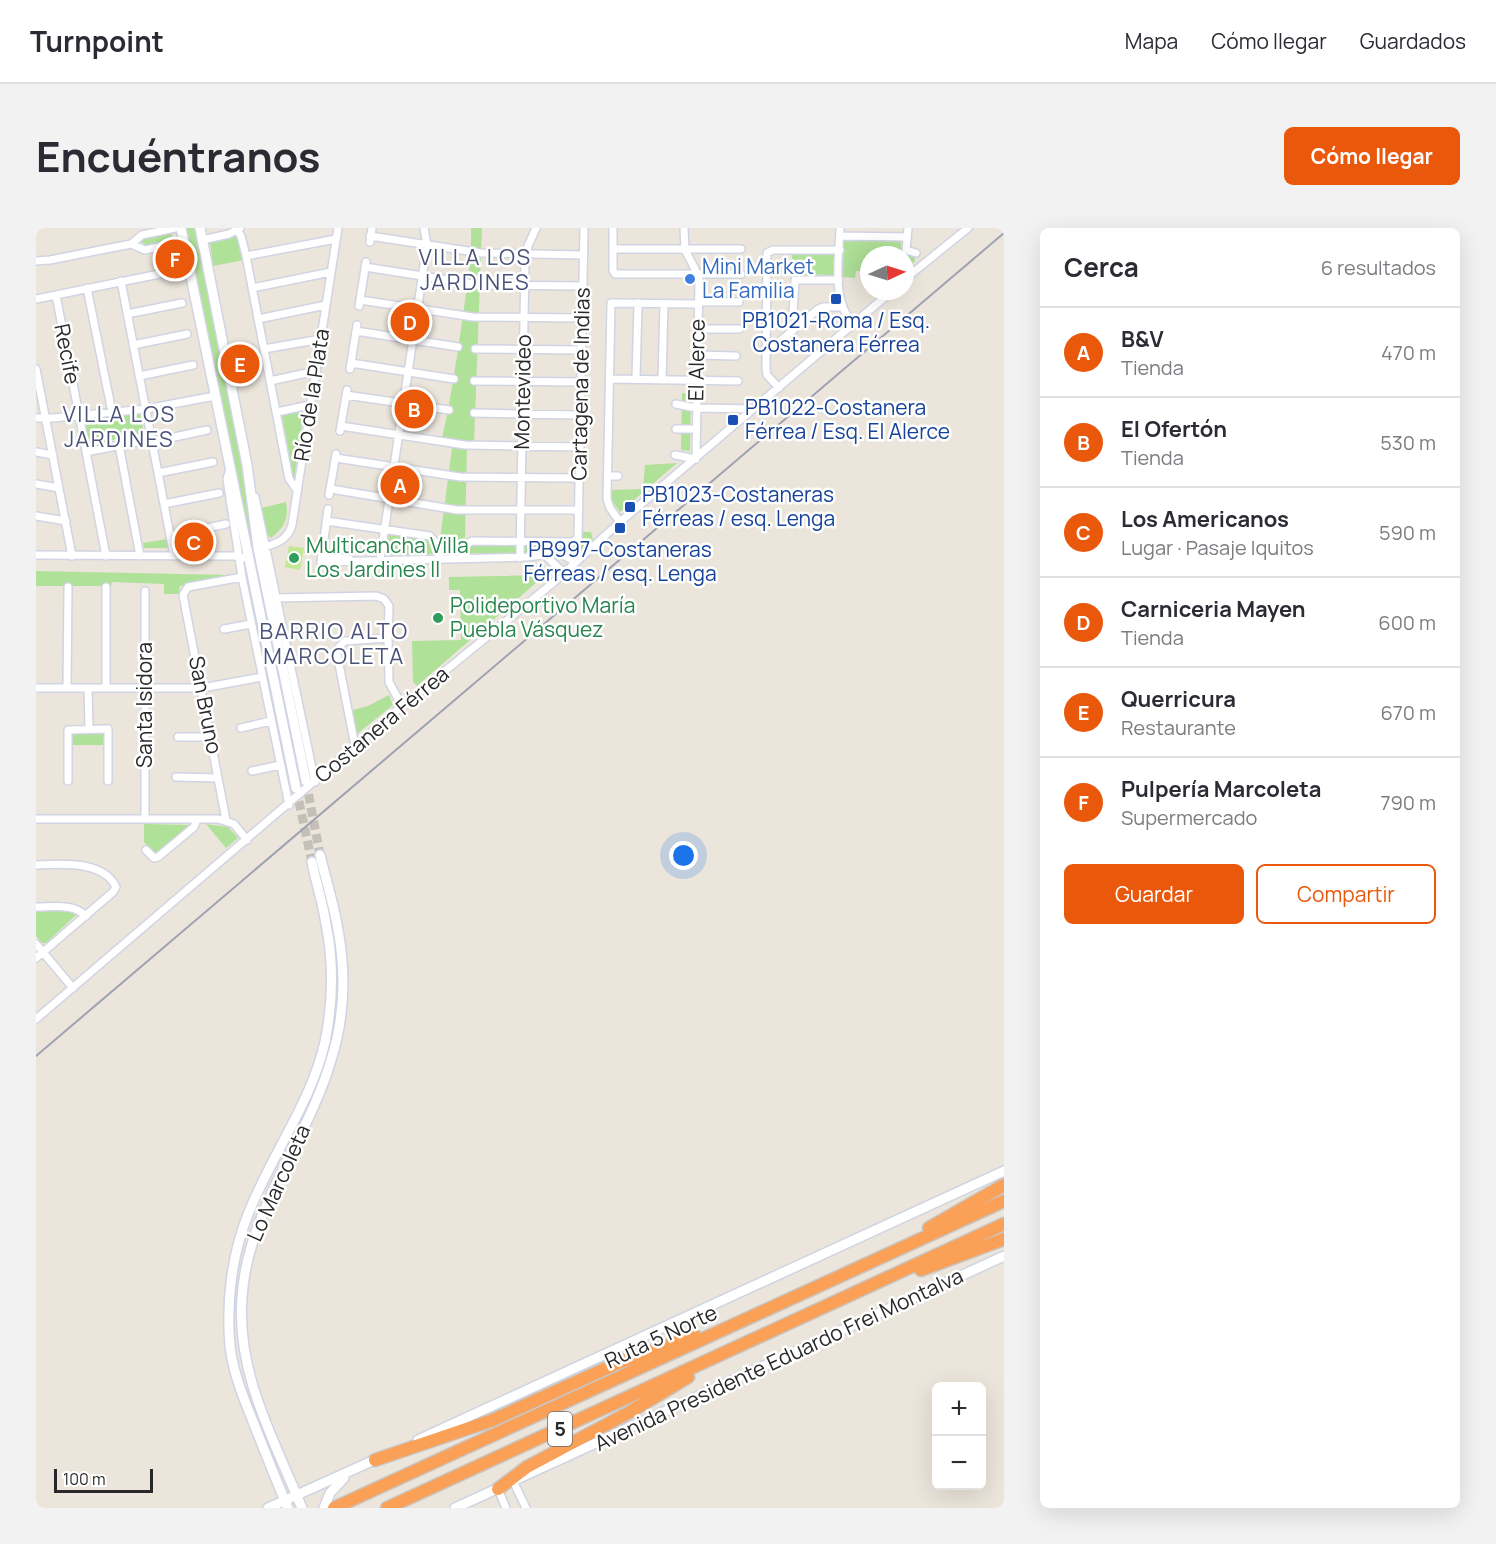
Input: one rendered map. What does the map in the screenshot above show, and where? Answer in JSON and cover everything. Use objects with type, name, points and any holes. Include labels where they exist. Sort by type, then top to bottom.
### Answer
[{"type":"highway","points":[[893,1252],[954,1213],[1004,1185]]},
{"type":"highway","name":"Ruta 5 Norte","points":[[337,1507],[1004,1201]]},
{"type":"highway","name":"Ruta 5 Norte","points":[[387,1508],[1004,1224]]},
{"type":"highway","points":[[877,1283],[936,1265],[1004,1239]]},
{"type":"highway","points":[[375,1460],[493,1420],[635,1356],[732,1326]]},
{"type":"highway","points":[[498,1488],[526,1467],[628,1413],[732,1349]]},
{"type":"main road","points":[[181,228],[296,788]]},
{"type":"main road","points":[[200,228],[247,465],[259,557],[310,782]]},
{"type":"main road","points":[[219,421],[237,417]]},
{"type":"main road","points":[[230,468],[247,465]]},
{"type":"main road","name":"Lo Marcoleta","points":[[302,1508],[257,1401],[246,1365],[242,1297],[245,1268],[256,1227],[306,1123],[326,1076],[336,1044],[343,979],[341,947],[320,855]]},
{"type":"main road","name":"Lo Marcoleta","points":[[287,1505],[240,1390],[230,1348],[229,1299],[233,1266],[244,1224],[315,1076],[324,1043],[330,1009],[332,974],[329,939],[312,862]]},
{"type":"main road","points":[[269,1169],[279,1177]]},
{"type":"main road","points":[[268,1508],[287,1505],[297,1496],[1004,1171]]},
{"type":"main road","points":[[261,1185],[268,1188],[271,1193]]},
{"type":"main road","name":"Avenida Presidente Eduardo Frei Montalva","points":[[455,1508],[1004,1256]]},
{"type":"main road","points":[[324,1508],[330,1492],[353,1470]]},
{"type":"street","points":[[36,261],[132,244],[142,235],[176,228]]},
{"type":"street","name":"Río de la Plata","points":[[266,547],[280,541],[290,532],[338,228]]},
{"type":"street","points":[[380,560],[423,276],[427,245],[424,228]]},
{"type":"street","name":"Montevideo","points":[[520,558],[526,254],[536,228]]},
{"type":"street","name":"Cartagena de Indias","points":[[520,541],[577,540],[584,228]]},
{"type":"street","points":[[613,228],[614,273],[698,276],[702,274],[741,274]]},
{"type":"street","name":"El Alerce","points":[[684,228],[684,250],[698,276],[696,459]]},
{"type":"street","points":[[908,228],[906,251],[916,253]]},
{"type":"street","points":[[914,272],[968,228]]},
{"type":"street","points":[[202,240],[239,229],[289,479],[297,490]]},
{"type":"street","points":[[853,325],[842,307],[840,298],[840,232],[907,237]]},
{"type":"street","points":[[370,235],[481,253],[584,255]]},
{"type":"street","points":[[246,256],[336,239]]},
{"type":"street","points":[[132,244],[146,250],[184,242]]},
{"type":"street","points":[[613,249],[741,249]]},
{"type":"street","points":[[778,388],[766,373],[766,255],[768,252],[840,250]]},
{"type":"street","points":[[582,318],[473,317],[418,308],[360,303],[365,265],[480,285],[583,286]]},
{"type":"street","points":[[36,299],[189,268]]},
{"type":"street","points":[[252,288],[331,272]]},
{"type":"street","points":[[801,323],[793,313],[795,280],[839,280]]},
{"type":"street","points":[[121,281],[174,556]]},
{"type":"street","points":[[87,288],[112,412]]},
{"type":"street","name":"Recife","points":[[56,295],[106,556]]},
{"type":"street","name":"Costanera Férrea","points":[[36,1019],[289,805],[310,782],[564,573],[620,522],[882,300]]},
{"type":"street","points":[[620,522],[609,506],[611,303],[739,302]]},
{"type":"street","points":[[127,314],[182,303]]},
{"type":"street","points":[[636,379],[638,303]]},
{"type":"street","points":[[662,379],[664,304]]},
{"type":"street","points":[[258,318],[326,305]]},
{"type":"street","points":[[766,353],[819,308],[842,307]]},
{"type":"street","points":[[454,379],[350,366],[356,328],[458,347]]},
{"type":"street","points":[[698,329],[738,329]]},
{"type":"street","points":[[133,345],[188,334]]},
{"type":"street","points":[[264,350],[321,339]]},
{"type":"street","points":[[475,349],[582,350]]},
{"type":"street","points":[[697,355],[736,356]]},
{"type":"street","points":[[139,376],[193,365]]},
{"type":"street","points":[[36,369],[72,556]]},
{"type":"street","points":[[270,381],[316,372]]},
{"type":"street","points":[[610,379],[738,381]]},
{"type":"street","points":[[474,381],[581,382]]},
{"type":"street","points":[[449,411],[346,392],[341,429],[465,445],[580,447]]},
{"type":"street","points":[[36,418],[146,409],[214,396]]},
{"type":"street","points":[[609,403],[619,403]]},
{"type":"street","points":[[676,404],[696,408],[753,409]]},
{"type":"street","points":[[277,412],[310,405]]},
{"type":"street","points":[[474,413],[581,415]]},
{"type":"street","points":[[609,427],[618,427]]},
{"type":"street","points":[[676,429],[696,429]]},
{"type":"street","points":[[86,452],[207,430]]},
{"type":"street","points":[[119,445],[140,556]]},
{"type":"street","points":[[36,452],[53,455]]},
{"type":"street","points":[[608,452],[618,452]]},
{"type":"street","points":[[675,455],[696,459]]},
{"type":"street","points":[[579,478],[460,477],[336,456],[330,492],[457,510],[579,510]]},
{"type":"street","points":[[158,473],[213,462]]},
{"type":"street","points":[[230,468],[227,479],[242,577],[289,805]]},
{"type":"street","points":[[608,476],[618,476]]},
{"type":"street","points":[[248,478],[256,498],[266,547],[310,782]]},
{"type":"street","points":[[36,484],[59,488]]},
{"type":"street","points":[[164,504],[219,493]]},
{"type":"street","points":[[328,509],[321,559],[354,561],[520,558],[560,553],[575,562]]},
{"type":"street","points":[[36,516],[66,521]]},
{"type":"street","points":[[326,521],[429,536],[436,543],[441,559]]},
{"type":"street","points":[[170,536],[226,524]]},
{"type":"street","points":[[461,559],[467,544],[472,541],[520,541]]},
{"type":"street","points":[[36,555],[239,556],[249,561]]},
{"type":"street","points":[[546,556],[564,573]]},
{"type":"street","name":"San Bruno","points":[[226,820],[183,597],[184,591],[191,587],[242,577]]},
{"type":"street","points":[[67,688],[68,587]]},
{"type":"street","points":[[106,587],[106,688]]},
{"type":"street","name":"Santa Isidora","points":[[145,591],[145,819]]},
{"type":"street","points":[[276,598],[382,597],[389,606],[389,681],[402,706]]},
{"type":"street","points":[[224,629],[251,624]]},
{"type":"street","points":[[355,746],[337,654],[338,648],[345,641],[388,639]]},
{"type":"street","points":[[36,688],[202,688],[262,677]]},
{"type":"street","points":[[88,688],[88,729]]},
{"type":"street","points":[[241,728],[271,721]]},
{"type":"street","points":[[68,781],[68,730],[108,729],[108,781]]},
{"type":"street","points":[[178,737],[211,737]]},
{"type":"street","points":[[252,771],[280,765]]},
{"type":"street","points":[[176,777],[218,778]]},
{"type":"street","points":[[36,819],[226,820],[237,827],[248,840]]},
{"type":"street","points":[[146,850],[154,858],[158,857],[194,827],[197,819]]},
{"type":"street","points":[[36,864],[84,866],[102,874],[116,887],[115,891],[36,958]]},
{"type":"street","points":[[36,907],[71,907],[86,916]]},
{"type":"street","points":[[36,944],[73,988]]},
{"type":"street","points":[[513,1481],[526,1508]]},
{"type":"street","points":[[498,1488],[507,1508]]},
{"type":"green space","points":[[184,228],[196,228],[256,540],[248,544]]},
{"type":"green space","points":[[471,228],[482,228],[474,443],[467,444],[465,539],[472,543],[578,542],[581,532],[591,532],[593,540],[575,555],[562,550],[528,554],[442,553],[439,547],[453,441],[442,439],[466,293]]},
{"type":"green space","points":[[171,233],[173,241],[147,246],[141,242],[146,238]]},
{"type":"green space","points":[[238,236],[244,260],[213,266],[210,242]]},
{"type":"green space","points":[[844,239],[900,240],[901,246],[860,246],[860,271],[856,271],[855,278],[843,277]]},
{"type":"green space","points":[[792,251],[835,252],[835,275],[792,274]]},
{"type":"green space","points":[[682,393],[691,394],[690,451],[681,450]]},
{"type":"green space","points":[[304,410],[294,480],[282,415]]},
{"type":"green space","points":[[140,413],[144,433],[89,445],[85,418]]},
{"type":"green space","points":[[677,463],[620,512],[612,501],[612,490],[643,489],[645,465]]},
{"type":"green space","points":[[286,502],[287,513],[284,523],[271,538],[266,533],[261,508]]},
{"type":"green space","points":[[389,535],[432,539],[437,554],[394,556],[387,550]]},
{"type":"green space","points":[[167,539],[169,548],[144,548],[143,543]]},
{"type":"green space","name":"Multicancha Villa Los Jardines II","points":[[289,546],[304,548],[300,570],[285,567]]},
{"type":"green space","points":[[36,571],[230,575],[180,586],[179,594],[164,594],[164,584],[112,582],[111,586],[36,586]]},
{"type":"green space","points":[[545,575],[417,686],[413,682],[412,641],[461,640],[460,590],[449,590],[449,577]]},
{"type":"green space","points":[[389,695],[393,705],[357,734],[353,710],[368,706]]},
{"type":"green space","points":[[104,732],[104,745],[71,745],[71,733]]},
{"type":"green space","points":[[144,824],[191,825],[157,855],[144,842]]},
{"type":"green space","points":[[206,824],[228,827],[238,838],[226,848]]},
{"type":"green space","points":[[36,910],[65,910],[77,914],[46,943],[42,943],[36,936]]},
{"type":"tunnel","points":[[306,781],[320,855]]},
{"type":"tunnel","points":[[296,788],[312,862]]},
{"type":"railway","points":[[36,1056],[1004,233]]},
{"type":"place","name":"Pulpería Marcoleta","points":[[175,259]]},
{"type":"place","name":"Mini Market La Familia","points":[[690,279]]},
{"type":"place","name":"PB1021-Roma / Esq. Costanera Férrea","points":[[836,299]]},
{"type":"place","name":"Carniceria Mayen","points":[[410,322]]},
{"type":"place","name":"Querricura","points":[[240,364]]},
{"type":"place","name":"El Ofertón","points":[[414,409]]},
{"type":"place","name":"PB1022-Costanera Férrea / Esq. El Alerce","points":[[733,420]]},
{"type":"place","name":"B&V","points":[[400,485]]},
{"type":"place","name":"PB1023-Costaneras Férreas / esq. Lenga","points":[[630,507]]},
{"type":"place","name":"PB997-Costaneras Férreas / esq. Lenga","points":[[620,528]]},
{"type":"place","name":"Los Americanos","points":[[194,542]]},
{"type":"place","name":"Multicancha Villa Los Jardines II","points":[[294,558]]},
{"type":"place","name":"Polideportivo María Puebla Vásquez","points":[[438,618]]},
{"type":"district","name":"VILLA LOS JARDINES","points":[[475,270]]},
{"type":"district","name":"VILLA LOS JARDINES","points":[[119,426]]},
{"type":"district","name":"BARRIO ALTO MARCOLETA","points":[[334,644]]}]
